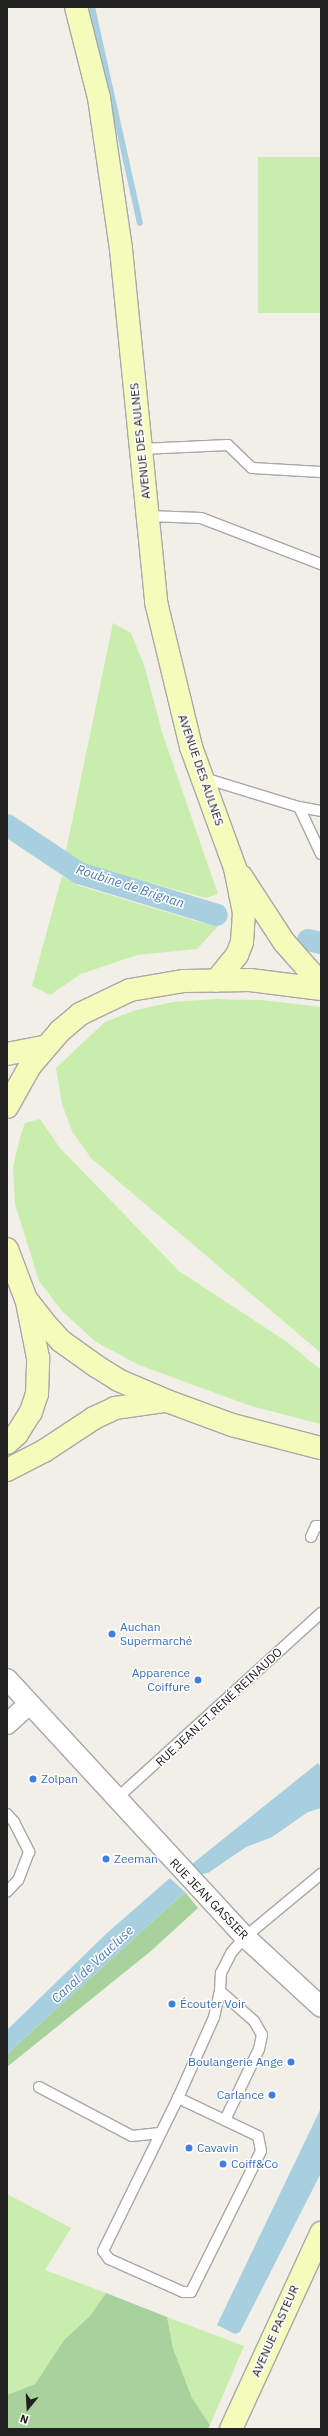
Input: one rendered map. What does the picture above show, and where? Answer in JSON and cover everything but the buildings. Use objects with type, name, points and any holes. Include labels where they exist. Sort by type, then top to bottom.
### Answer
[{"type":"main road","name":"AVENUE DES AULNES","points":[[76,7],[99,98],[118,227],[158,610],[172,675],[202,777],[235,868],[244,913],[242,942],[237,955],[216,981]]},
{"type":"main road","name":"AVENUE DES AULNES","points":[[235,868],[284,942],[321,984]]},
{"type":"main road","points":[[7,1107],[30,1066],[44,1047],[80,1014],[130,990],[184,981],[257,981],[321,989]]},
{"type":"main road","points":[[7,1054],[44,1047]]},
{"type":"main road","points":[[7,1249],[26,1299],[38,1358],[37,1394],[31,1412],[17,1434],[7,1443]]},
{"type":"main road","points":[[26,1299],[48,1326],[73,1350],[118,1380],[167,1401],[232,1425],[321,1448]]},
{"type":"main road","points":[[7,1470],[44,1451],[94,1418],[115,1408],[167,1401]]},
{"type":"main road","name":"AVENUE PASTEUR","points":[[231,2429],[321,2233]]},
{"type":"street","name":"RUE JEAN GASSIER","points":[[7,1679],[116,1799],[245,1937],[321,2007]]},
{"type":"street","points":[[7,1724],[30,1704]]},
{"type":"lane","points":[[141,449],[228,445],[252,468],[321,472]]},
{"type":"lane","points":[[148,516],[201,518],[321,564]]},
{"type":"lane","points":[[202,777],[299,807],[321,811]]},
{"type":"lane","points":[[299,807],[321,854]]},
{"type":"lane","points":[[311,1537],[316,1526],[321,1526]]},
{"type":"lane","name":"RUE JEAN ET RENÉ REINAUDO","points":[[116,1799],[321,1613]]},
{"type":"lane","points":[[7,1814],[14,1822],[29,1852],[18,1880],[7,1892]]},
{"type":"lane","points":[[178,2098],[258,2136],[261,2151],[191,2292],[183,2292],[109,2259],[103,2251],[178,2098],[214,2018],[220,1991],[221,1973],[230,1953],[245,1937],[321,1874]]},
{"type":"lane","points":[[220,1991],[254,2021],[262,2035],[259,2049],[225,2120]]},
{"type":"lane","points":[[39,2087],[132,2136],[160,2133]]},
{"type":"green space","points":[[258,157],[321,157],[321,313],[258,313]]},
{"type":"green space","points":[[113,623],[131,633],[145,668],[162,732],[218,894],[206,898],[81,864],[66,851]]},
{"type":"green space","points":[[62,876],[77,885],[199,922],[220,924],[197,949],[137,955],[81,974],[50,995],[32,986]]},
{"type":"green space","points":[[217,999],[261,1000],[321,1007],[321,1353],[91,1158],[72,1131],[62,1104],[56,1068],[105,1022],[136,1010],[173,1002]]},
{"type":"green space","points":[[40,1119],[60,1148],[179,1271],[287,1342],[321,1370],[321,1424],[251,1406],[139,1365],[96,1342],[62,1311],[39,1281],[15,1204],[13,1167],[21,1134],[25,1123]]},
{"type":"green space","points":[[185,1892],[198,1908],[151,1951],[7,2067],[7,2054]]},
{"type":"green space","points":[[7,2194],[71,2228],[45,2270],[106,2293],[90,2316],[64,2340],[35,2384],[7,2395]]},
{"type":"green space","points":[[106,2293],[167,2317],[173,2348],[192,2398],[210,2425],[208,2429],[7,2429],[7,2395],[35,2384],[64,2340],[90,2316]]},
{"type":"green space","points":[[167,2317],[244,2346],[210,2425],[192,2398],[173,2348]]},
{"type":"water","points":[[318,1763],[321,1767],[321,1808],[308,1812],[272,1837],[246,1847],[208,1873],[202,1874],[192,1864]]},
{"type":"water","name":"Canal de Vaucluse","points":[[170,1878],[185,1892],[7,2054],[7,2030],[107,1933]]},
{"type":"water","points":[[321,2108],[321,2173],[240,2332],[235,2334],[217,2325]]},
{"type":"waterway","points":[[92,7],[140,223]]},
{"type":"waterway","name":"Roubine de Brignan","points":[[7,825],[79,873],[217,915]]},
{"type":"waterway","name":"Roubine de Brignan","points":[[308,940],[321,943]]},
{"type":"place","name":"Auchan Supermarché","points":[[112,1634]]},
{"type":"place","name":"Apparence Coiffure","points":[[198,1680]]},
{"type":"place","name":"Zolpan","points":[[33,1779]]},
{"type":"place","name":"Zeeman","points":[[106,1859]]},
{"type":"place","name":"Écouter Voir","points":[[172,2004]]},
{"type":"place","name":"Boulangerie Ange","points":[[291,2062]]},
{"type":"place","name":"Carlance","points":[[272,2095]]},
{"type":"place","name":"Cavavin","points":[[189,2148]]},
{"type":"place","name":"Coiff&Co","points":[[223,2164]]}]
